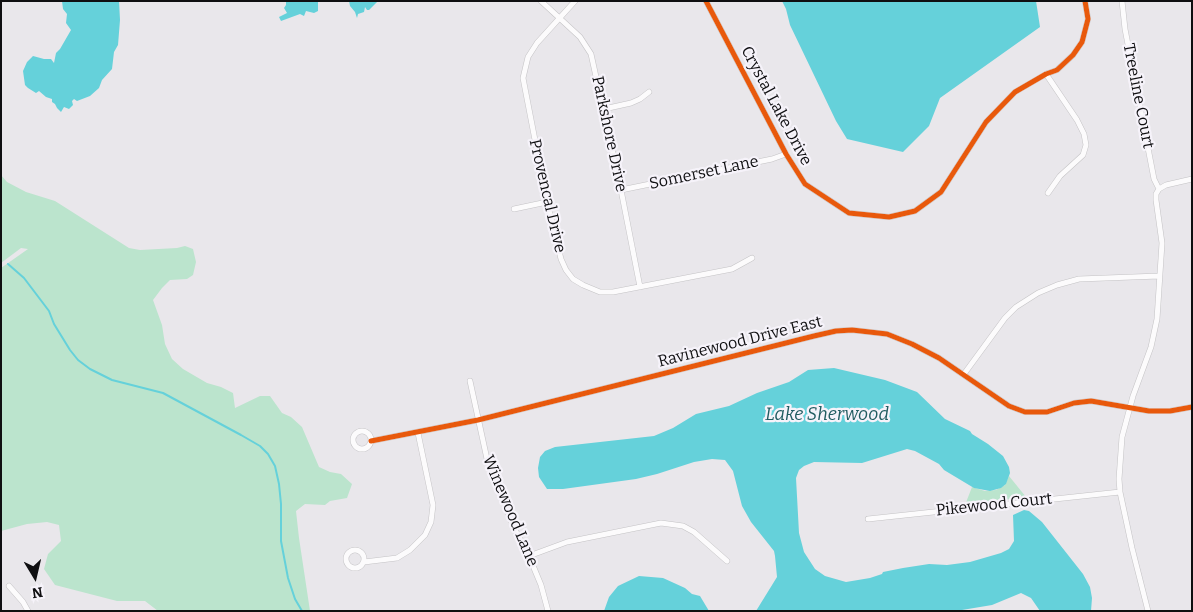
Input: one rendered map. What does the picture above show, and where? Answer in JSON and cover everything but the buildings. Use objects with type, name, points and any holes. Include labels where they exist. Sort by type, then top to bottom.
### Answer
[{"type":"street","name":"Parkshore Drive","points":[[541,1],[580,37],[592,54],[622,190],[640,286]]},
{"type":"street","name":"Provencal Drive","points":[[574,1],[537,43],[528,57],[523,78],[547,202],[561,259],[572,279],[600,292],[613,292],[732,269],[752,258]]},
{"type":"street","name":"Crystal Lake Drive","points":[[706,1],[786,154],[805,184],[849,213],[889,217],[915,211],[941,192],[986,122],[1015,92],[1046,74],[1057,70],[1073,56],[1082,42],[1088,19],[1085,1]]},
{"type":"street","name":"Treeline Court","points":[[1122,1],[1122,14],[1148,148],[1154,178],[1159,189],[1156,197],[1162,243],[1159,307],[1155,331],[1148,358],[1129,408],[1122,437],[1118,479],[1148,611]]},
{"type":"street","points":[[1046,74],[1077,120],[1084,134],[1086,145],[1083,155],[1060,176],[1048,193]]},
{"type":"street","points":[[604,109],[631,103],[649,92]]},
{"type":"street","name":"Somerset Lane","points":[[622,190],[772,159],[786,154]]},
{"type":"street","points":[[1159,189],[1166,185],[1192,179]]},
{"type":"street","points":[[514,209],[547,202]]},
{"type":"street","points":[[964,374],[1005,318],[1016,307],[1038,293],[1064,282],[1079,279],[1159,276]]},
{"type":"street","name":"Ravinewood Drive East","points":[[371,441],[478,420],[836,331],[868,331],[892,336],[912,344],[939,358],[1009,406],[1026,412],[1047,412],[1074,403],[1087,401],[1156,412],[1192,407]]},
{"type":"street","name":"Winewood Lane","points":[[470,381],[487,459],[496,486],[514,528],[529,556],[541,585],[548,611]]},
{"type":"street","points":[[364,562],[397,558],[410,550],[425,535],[431,522],[432,505],[418,433]]},
{"type":"street","name":"Pikewood Court","points":[[868,519],[1120,492]]},
{"type":"street","points":[[529,556],[567,542],[661,523],[683,526],[694,532],[727,561]]},
{"type":"street","points":[[9,586],[28,611]]},
{"type":"green space","points":[[1,175],[7,182],[26,192],[55,201],[129,248],[140,250],[185,246],[193,249],[196,262],[193,275],[187,279],[170,280],[153,300],[162,325],[165,344],[172,359],[183,369],[207,383],[233,393],[235,408],[260,396],[270,396],[282,413],[291,417],[302,427],[319,467],[341,474],[352,484],[347,498],[330,501],[325,505],[305,504],[296,511],[310,611],[158,611],[145,601],[117,601],[55,585],[44,569],[48,554],[61,541],[59,525],[47,522],[27,524],[1,531],[1,268],[28,249],[21,248],[1,263]]},
{"type":"green space","points":[[1009,476],[1026,497],[965,505],[972,487],[985,491],[996,490],[1005,485]]},
{"type":"water","points":[[62,1],[119,1],[120,20],[118,45],[114,52],[112,69],[102,80],[99,88],[90,96],[77,101],[74,99],[72,101],[73,105],[69,109],[64,107],[61,112],[52,102],[52,99],[39,91],[36,93],[25,85],[23,71],[27,62],[33,56],[51,59],[54,63],[56,53],[71,30],[66,23],[67,14],[63,9]]},
{"type":"water","points":[[286,1],[318,1],[318,11],[314,13],[306,11],[304,16],[300,14],[281,21],[279,17],[287,13],[284,8]]},
{"type":"water","points":[[349,1],[378,1],[369,10],[365,7],[364,12],[358,14],[357,18]]},
{"type":"water","points":[[782,1],[1036,1],[1040,27],[940,98],[929,126],[903,152],[847,139],[836,121],[790,25]]},
{"type":"water","name":"Lake Sherwood","points":[[834,368],[885,380],[917,392],[945,419],[970,431],[1003,456],[1010,473],[1006,484],[1001,488],[990,491],[974,488],[944,470],[939,464],[915,451],[907,449],[862,463],[814,462],[804,466],[799,470],[796,478],[799,533],[804,552],[815,569],[825,576],[846,582],[870,578],[883,572],[903,568],[929,564],[947,565],[970,562],[1009,549],[1014,541],[1013,515],[1024,510],[1029,511],[1042,522],[1083,574],[1090,587],[1092,598],[1091,611],[1040,611],[1031,598],[1021,593],[992,605],[956,611],[756,611],[777,577],[774,551],[751,522],[742,506],[733,471],[725,460],[712,459],[694,462],[636,479],[563,489],[547,489],[539,477],[540,457],[545,451],[555,447],[654,436],[673,428],[696,414],[729,406],[757,393],[789,382],[808,370]]},
{"type":"water","points":[[639,576],[663,578],[685,588],[692,594],[700,596],[709,611],[604,611],[609,597],[618,586]]},
{"type":"waterway","points":[[8,264],[24,278],[49,311],[54,324],[70,350],[78,360],[90,369],[112,380],[163,393],[260,446],[268,454],[275,466],[279,484],[281,541],[288,578],[295,599],[302,611]]},
{"type":"cycle path","points":[[706,1],[786,154],[805,184],[849,213],[889,217],[915,211],[941,192],[986,122],[1015,92],[1046,74],[1057,70],[1073,55],[1082,42],[1088,19],[1085,1]]},
{"type":"cycle path","points":[[371,441],[478,420],[814,336],[836,331],[852,330],[887,334],[912,344],[939,358],[1009,406],[1025,412],[1047,412],[1074,403],[1091,401],[1149,411],[1170,411],[1192,407]]}]
